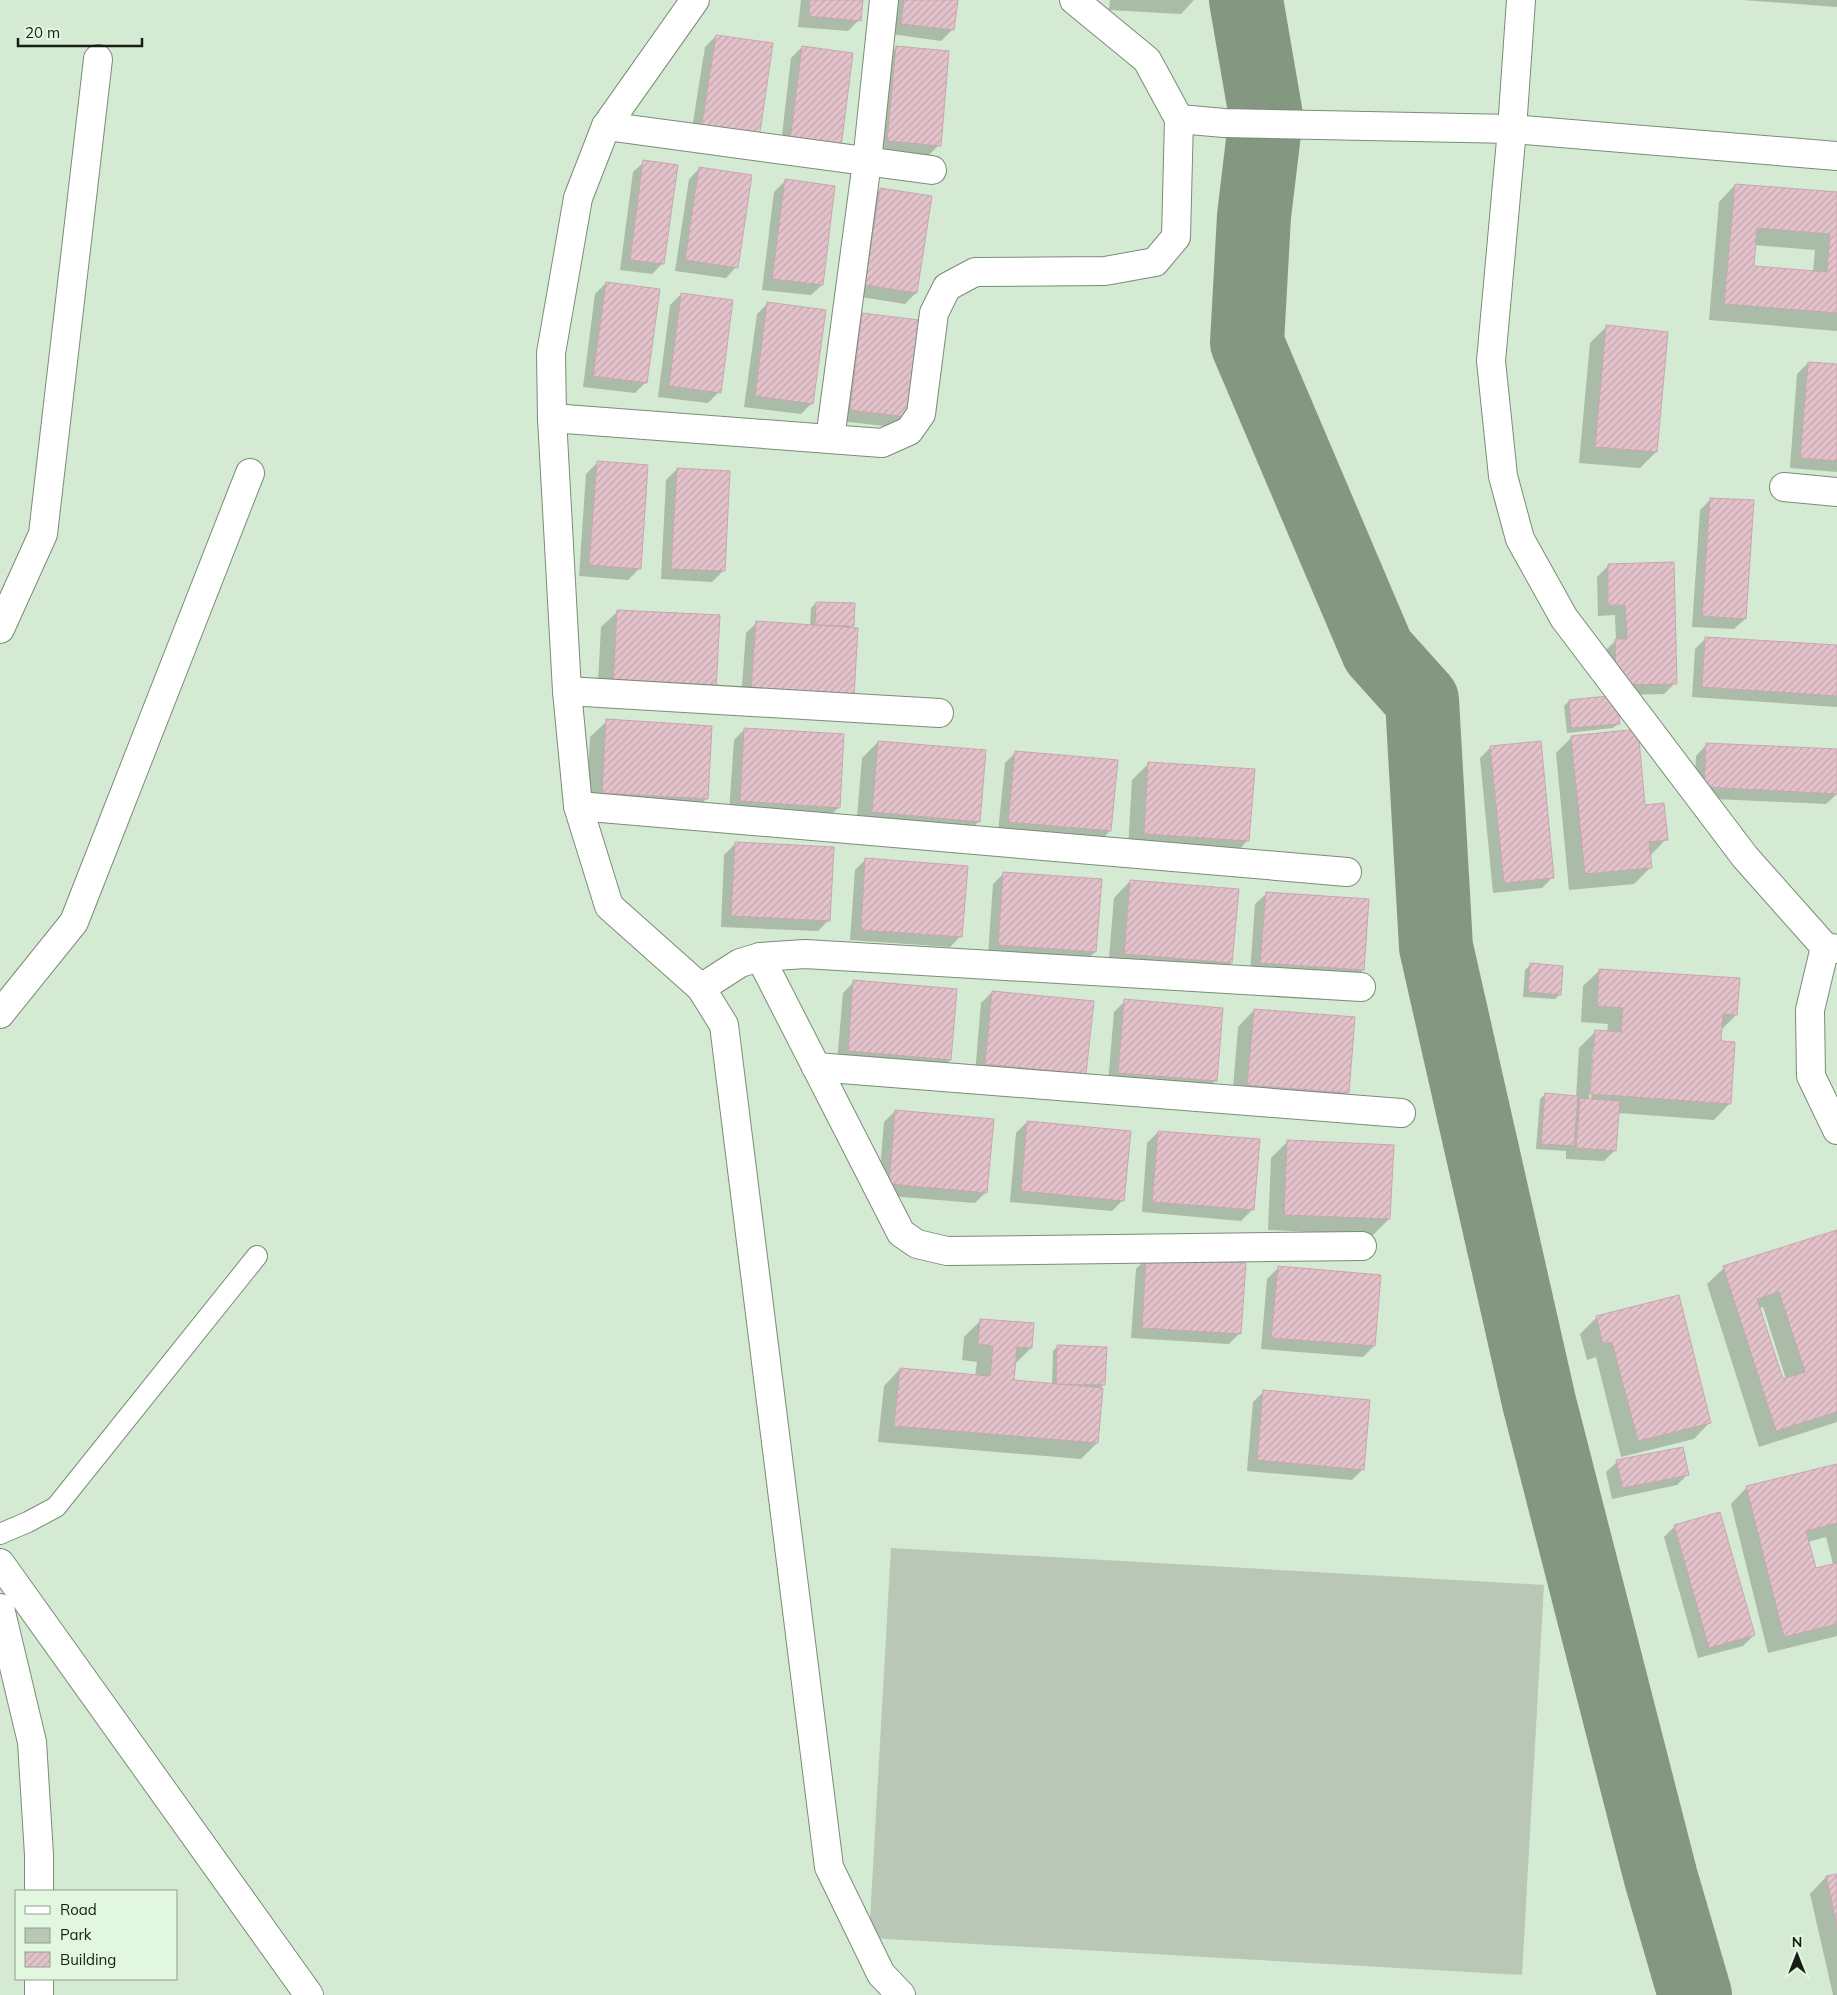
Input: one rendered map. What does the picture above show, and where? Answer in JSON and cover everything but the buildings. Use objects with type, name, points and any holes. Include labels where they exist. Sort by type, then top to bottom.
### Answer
[{"type":"street","points":[[695,0],[606,126],[578,198],[551,353],[552,418],[568,692],[578,806],[609,906],[701,988],[724,1025],[829,1867],[881,1974],[901,1995]]},
{"type":"street","points":[[830,439],[868,162],[884,0]]},
{"type":"street","points":[[552,418],[882,443],[909,431],[921,414],[934,313],[947,286],[975,272],[1105,271],[1155,262],[1176,237],[1179,118],[1147,60],[1074,0]]},
{"type":"street","points":[[1521,0],[1512,130],[1491,361],[1503,476],[1520,538],[1564,618],[1745,857],[1831,948],[1810,1010],[1811,1076],[1837,1130]]},
{"type":"street","points":[[0,629],[43,534],[98,59]]},
{"type":"street","points":[[1179,118],[1224,123],[1512,130],[1837,156]]},
{"type":"street","points":[[606,126],[932,170]]},
{"type":"street","points":[[0,1014],[74,922],[250,473]]},
{"type":"street","points":[[1784,487],[1837,492]]},
{"type":"street","points":[[568,692],[938,713]]},
{"type":"street","points":[[578,806],[1347,872]]},
{"type":"street","points":[[701,988],[740,962],[760,957],[805,954],[1361,987]]},
{"type":"street","points":[[760,957],[901,1233],[917,1244],[947,1251],[1362,1246]]},
{"type":"street","points":[[816,1067],[1401,1113]]},
{"type":"street","points":[[0,1563],[309,1995]]},
{"type":"street","points":[[0,1608],[32,1742],[39,1855],[39,1890]]},
{"type":"street","points":[[39,1980],[39,1995]]},
{"type":"lane","points":[[0,1534],[56,1507],[257,1256]]},
{"type":"green space","points":[[891,1548],[1544,1585],[1522,1975],[869,1938]]},
{"type":"waterway","points":[[1246,0],[1266,116],[1254,216],[1247,343],[1378,651],[1422,700],[1436,947],[1539,1402],[1661,1878],[1695,1995]]}]
